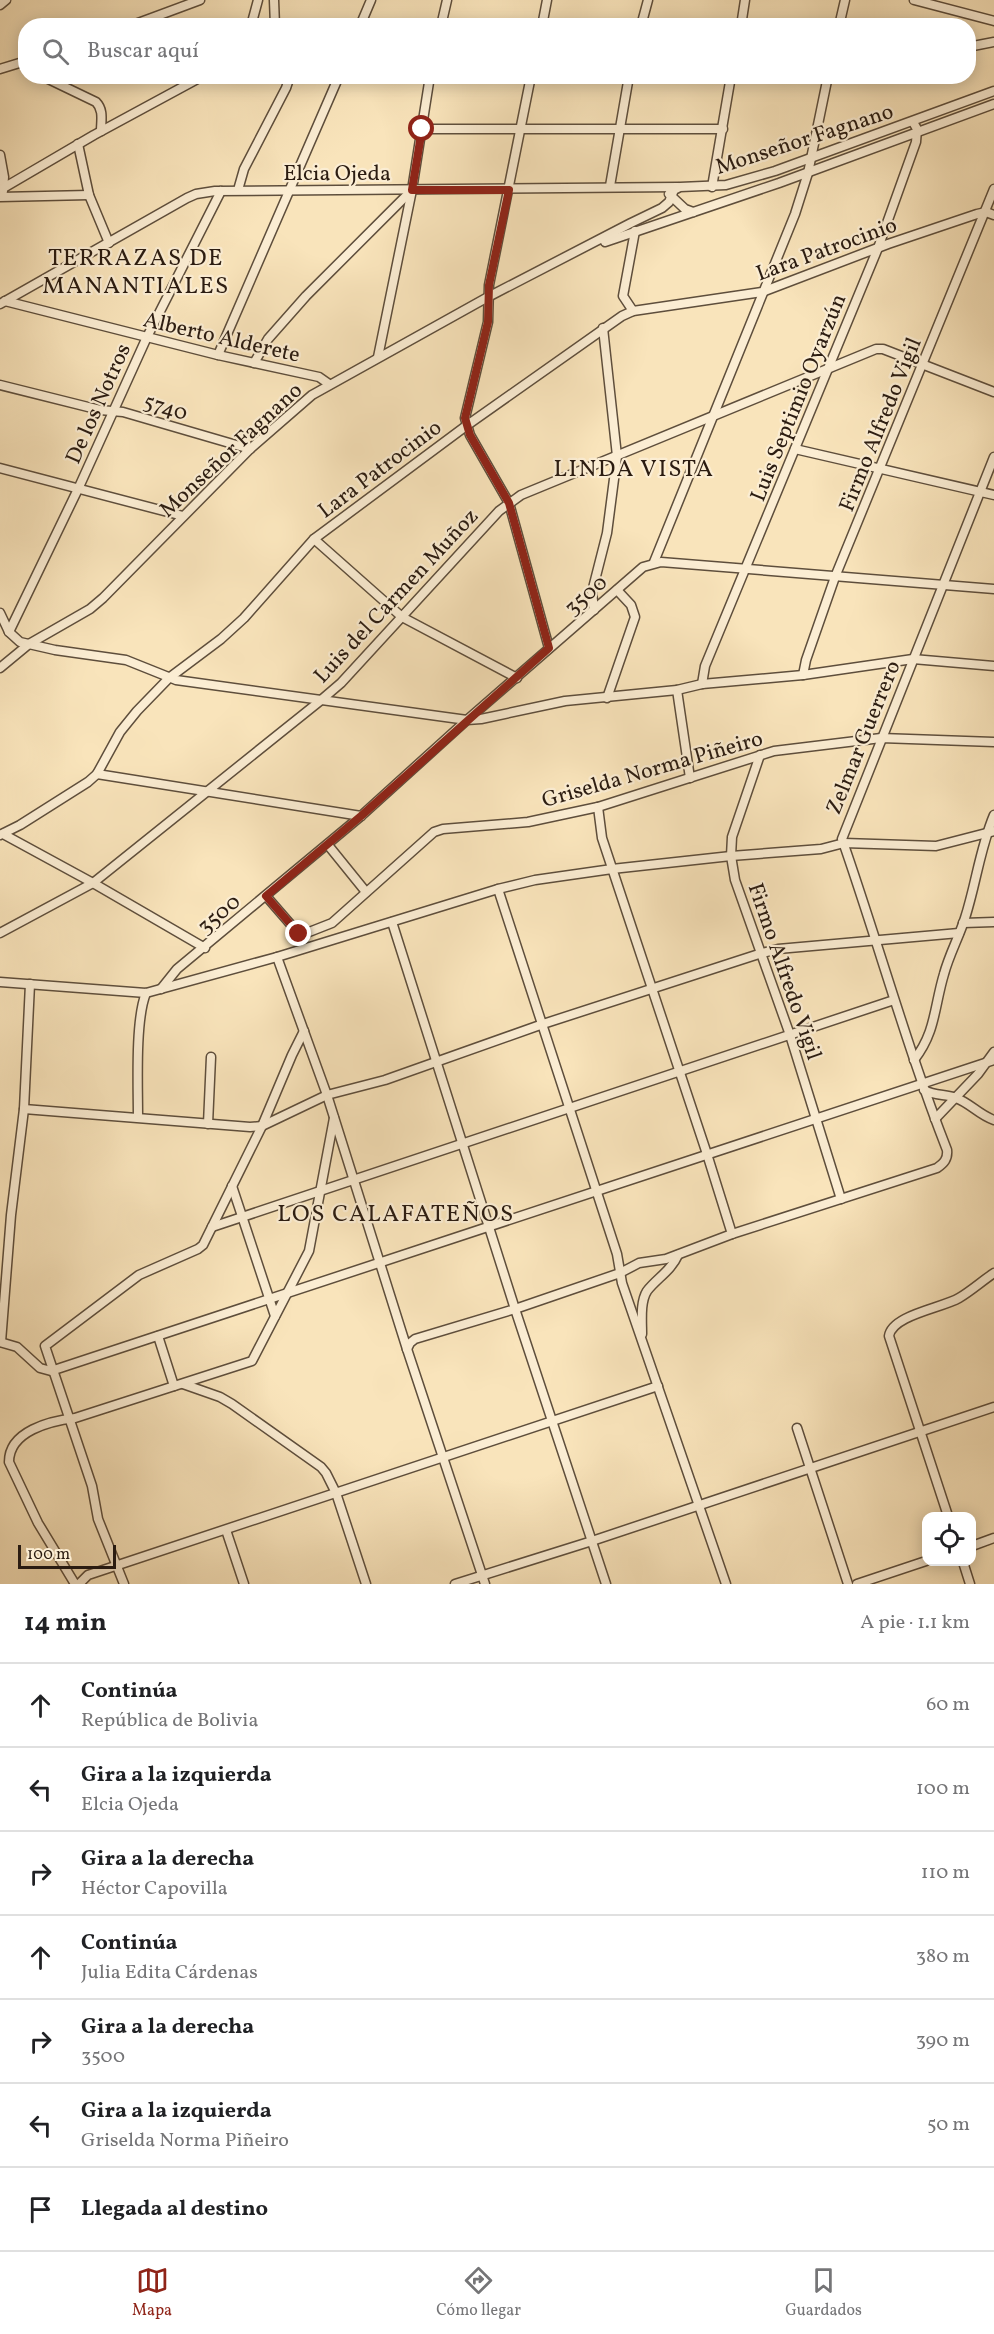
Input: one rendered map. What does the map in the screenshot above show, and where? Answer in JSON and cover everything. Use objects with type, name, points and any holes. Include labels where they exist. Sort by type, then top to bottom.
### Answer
[{"type":"street","points":[[0,5],[6,0]]},
{"type":"street","points":[[152,18],[200,0]]},
{"type":"street","points":[[253,18],[258,0]]},
{"type":"street","points":[[274,0],[275,18]]},
{"type":"street","points":[[363,18],[371,0]]},
{"type":"street","points":[[443,18],[447,0]]},
{"type":"street","points":[[544,18],[547,0]]},
{"type":"street","points":[[643,18],[648,0]]},
{"type":"street","points":[[742,18],[745,0]]},
{"type":"street","points":[[841,18],[845,0]]},
{"type":"street","points":[[914,0],[994,21]]},
{"type":"street","points":[[976,46],[994,42]]},
{"type":"street","points":[[0,69],[18,63]]},
{"type":"street","points":[[59,84],[100,106],[101,131]]},
{"type":"street","points":[[2,193],[78,144],[188,84]]},
{"type":"street","points":[[238,190],[244,169],[287,84]]},
{"type":"street","points":[[218,355],[336,84]]},
{"type":"street","points":[[378,357],[412,190],[429,84]]},
{"type":"street","points":[[530,84],[489,285],[488,322],[465,418],[466,426],[509,503],[549,648]]},
{"type":"street","points":[[610,186],[628,84]]},
{"type":"street","points":[[712,187],[730,84]]},
{"type":"street","points":[[826,84],[808,173],[795,214],[654,562],[994,589]]},
{"type":"street","name":"Monseñor Fagnano","points":[[0,668],[29,644],[90,609],[103,598],[250,449],[298,405],[329,384],[488,297],[662,208],[672,198],[674,190],[680,187],[712,187],[740,182],[811,159],[994,91]]},
{"type":"street","name":"Monseñor Fagnano","points":[[570,254],[808,173],[994,104]]},
{"type":"street","points":[[913,122],[917,133]]},
{"type":"street","points":[[422,129],[723,129]]},
{"type":"street","name":"Luis Septimio Oyarzún","points":[[702,684],[705,666],[878,248],[916,142],[917,133]]},
{"type":"street","points":[[2,302],[109,243],[89,195],[78,144]]},
{"type":"street","points":[[0,155],[4,177],[2,193]]},
{"type":"street","name":"Elcia Ojeda","points":[[109,243],[196,194],[221,190],[509,190],[610,186],[680,187]]},
{"type":"street","points":[[659,186],[693,212]]},
{"type":"street","name":"Firmo Alfredo Vigil","points":[[803,675],[806,660],[836,576],[922,365],[990,214],[994,189]]},
{"type":"street","name":"De los Notros","points":[[9,632],[79,487],[147,337],[221,190]]},
{"type":"street","points":[[254,363],[268,339],[291,313],[412,190]]},
{"type":"street","points":[[2,193],[89,195]]},
{"type":"street","name":"Lara Patrocinio","points":[[1,834],[79,788],[97,774],[129,720],[169,678],[222,639],[244,618],[314,539],[603,328],[633,311],[762,292],[878,248],[990,214]]},
{"type":"street","points":[[633,311],[623,296],[635,231]]},
{"type":"street","name":"Alberto Alderete","points":[[2,302],[218,355],[319,377],[329,384]]},
{"type":"street","points":[[594,610],[592,592],[607,534],[617,456],[607,345],[603,328]]},
{"type":"street","name":"Luis del Carmen Muñoz","points":[[0,933],[93,883],[320,701],[509,503],[521,495],[876,349],[882,349],[994,392]]},
{"type":"street","name":"5740","points":[[0,385],[112,411],[250,449]]},
{"type":"street","points":[[795,450],[994,495]]},
{"type":"street","name":"Zelmar Guerrero","points":[[841,1199],[937,1168],[948,1156],[894,1000],[844,843],[843,832],[994,457]]},
{"type":"street","points":[[0,468],[183,516]]},
{"type":"street","points":[[314,539],[402,617],[517,678]]},
{"type":"street","name":"3500","points":[[160,989],[177,969],[361,816],[549,648],[644,567],[654,562]]},
{"type":"street","points":[[607,698],[635,617],[631,605],[617,590]]},
{"type":"street","points":[[0,613],[15,639],[55,650],[126,660],[169,678],[467,720],[565,701],[677,690],[702,684],[803,675],[913,659],[994,666]]},
{"type":"street","points":[[677,690],[690,778]]},
{"type":"street","name":"Griselda Norma Piñeiro","points":[[266,896],[299,934],[304,934],[335,921],[434,832],[443,828],[528,822],[598,807],[774,751],[881,738],[994,742]]},
{"type":"street","name":"Firmo Alfredo Vigil","points":[[760,755],[732,837],[731,856],[735,880],[790,1035],[841,1199]]},
{"type":"street","points":[[97,774],[361,816]]},
{"type":"street","points":[[598,807],[599,826],[612,869],[732,1234]]},
{"type":"street","points":[[914,1060],[926,1045],[930,1034],[943,976],[963,923],[994,816]]},
{"type":"street","points":[[0,982],[146,993],[277,957],[535,880],[731,856],[822,849],[844,843],[936,846],[990,832]]},
{"type":"street","points":[[1,834],[93,883],[205,948]]},
{"type":"street","points":[[328,844],[366,892]]},
{"type":"street","points":[[498,890],[617,1254],[620,1274],[641,1340],[726,1584]]},
{"type":"street","points":[[335,921],[340,937]]},
{"type":"street","points":[[392,922],[515,1310],[606,1584]]},
{"type":"street","points":[[963,923],[994,922]]},
{"type":"street","points":[[24,1109],[250,1127],[262,1126],[327,1095],[386,1080],[543,1024],[762,953],[778,949],[959,933]]},
{"type":"street","points":[[277,957],[327,1095],[407,1349],[485,1584]]},
{"type":"street","points":[[30,984],[24,1109],[11,1215],[0,1342],[17,1347],[46,1371],[52,1371],[596,1192],[816,1117],[923,1087],[990,1061]]},
{"type":"street","points":[[138,1117],[142,1002],[146,993]]},
{"type":"street","points":[[213,1227],[894,1000]]},
{"type":"street","points":[[124,1584],[98,1519],[92,1486],[45,1350],[47,1344],[139,1275],[198,1249],[206,1240],[262,1126],[304,1031]]},
{"type":"street","points":[[935,1119],[990,1061],[994,1052]]},
{"type":"street","points":[[208,1124],[211,1057]]},
{"type":"street","points":[[923,1087],[934,1095],[954,1097],[994,1120]]},
{"type":"street","points":[[334,1118],[309,1251],[252,1360],[60,1420],[21,1436],[9,1453],[9,1462],[38,1523],[77,1584],[88,1575],[118,1567],[658,1386]]},
{"type":"street","points":[[232,1186],[275,1316]]},
{"type":"street","points":[[407,1349],[410,1342],[415,1339],[515,1310],[620,1274],[639,1263],[666,1259],[732,1234],[841,1199]]},
{"type":"street","points":[[641,1340],[646,1292],[671,1268],[678,1255]]},
{"type":"street","points":[[947,1512],[889,1336],[890,1331],[897,1324],[956,1300],[994,1273]]},
{"type":"street","points":[[158,1336],[178,1385]]},
{"type":"street","points":[[178,1385],[220,1396],[321,1467],[336,1493],[366,1584]]},
{"type":"street","points":[[455,1584],[592,1541],[994,1407]]},
{"type":"street","points":[[797,1428],[848,1584]]},
{"type":"street","points":[[226,1530],[244,1584]]},
{"type":"street","points":[[976,1545],[994,1539]]},
{"type":"street","points":[[857,1584],[922,1563]]},
{"type":"street","points":[[964,1566],[970,1584]]},
{"type":"district","name":"TERRAZAS DE MANANTIALES","points":[[136,271]]},
{"type":"district","name":"LINDA VISTA","points":[[634,468]]},
{"type":"district","name":"LOS CALAFATEÑOS","points":[[396,1213]]},
{"type":"route","points":[[299,934],[266,896],[361,816],[549,648],[509,503],[470,435],[465,418],[488,322],[489,285],[509,190],[412,190],[422,129]]}]
